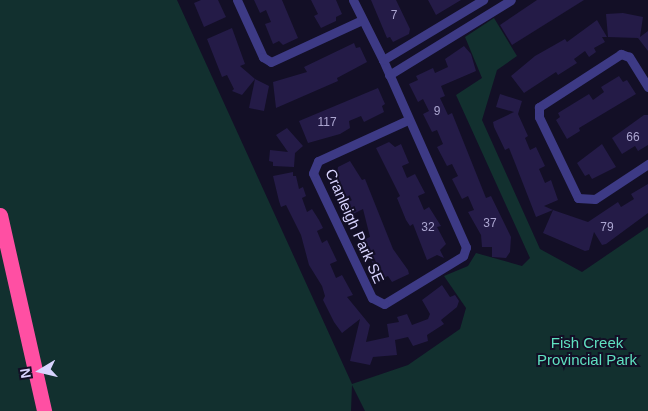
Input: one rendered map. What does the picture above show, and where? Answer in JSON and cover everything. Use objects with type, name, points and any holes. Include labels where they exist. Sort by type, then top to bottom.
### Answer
[{"type":"highway","points":[[0,215],[44,411]]},
{"type":"street","points":[[237,0],[263,57],[270,62],[362,20]]},
{"type":"street","name":"Cranleigh Park SE","points":[[353,0],[383,60],[466,247],[463,256],[384,304],[372,298],[314,173],[318,161],[408,120]]},
{"type":"street","points":[[389,75],[511,0]]},
{"type":"street","points":[[383,60],[479,1],[484,16]]},
{"type":"street","points":[[648,87],[629,57],[621,54],[539,107],[539,117],[578,198],[595,199],[648,164]]},
{"type":"green space","name":"Fish Creek Provincial Park","points":[[0,0],[177,0],[352,384],[408,365],[460,329],[466,308],[444,276],[468,266],[476,253],[522,266],[530,258],[456,95],[482,78],[465,37],[494,18],[517,56],[497,70],[482,120],[540,249],[582,272],[648,227],[648,411],[365,411],[352,385],[351,411],[0,411]]},
{"type":"building","points":[[201,0],[218,0],[226,17],[204,27],[194,3]]},
{"type":"building","points":[[254,0],[282,0],[298,38],[283,45],[279,41],[273,44],[265,24],[271,22],[266,10],[260,13]]},
{"type":"building","points":[[311,0],[336,0],[342,14],[336,17],[336,21],[321,28],[314,16],[318,14]]},
{"type":"building","points":[[371,0],[396,0],[410,29],[409,34],[393,42],[390,37],[387,38]]},
{"type":"building","points":[[428,0],[461,0],[436,15]]},
{"type":"building","points":[[537,0],[584,0],[512,45],[500,25]]},
{"type":"building","points":[[623,13],[643,17],[640,37],[648,31],[648,51],[638,38],[608,37],[606,14]]},
{"type":"building","points":[[597,20],[607,37],[602,37],[605,42],[594,48],[596,52],[589,57],[585,51],[574,59],[577,63],[558,75],[556,72],[524,93],[511,76],[535,56],[565,39],[567,42]]},
{"type":"building","points":[[232,28],[245,64],[240,66],[255,79],[242,95],[232,91],[234,89],[227,75],[222,77],[207,39]]},
{"type":"building","points":[[354,43],[356,48],[360,47],[367,62],[337,78],[338,81],[276,108],[273,82],[307,72],[304,67]]},
{"type":"building","points":[[464,46],[471,54],[476,71],[441,86],[445,96],[440,98],[448,115],[452,113],[486,198],[491,196],[511,237],[510,252],[506,258],[492,257],[492,247],[482,247],[481,235],[468,212],[474,210],[468,196],[462,199],[452,179],[458,176],[452,164],[447,166],[437,147],[443,144],[437,130],[432,132],[423,114],[429,111],[423,99],[418,102],[409,84],[418,80],[416,76],[433,68],[435,73],[448,67],[445,59]]},
{"type":"building","points":[[619,76],[623,82],[627,80],[636,94],[579,128],[580,131],[567,139],[556,120],[560,117],[558,113],[589,94],[593,100],[604,92],[601,87]]},
{"type":"building","points":[[255,79],[269,86],[264,111],[249,108]]},
{"type":"building","points":[[378,88],[385,104],[382,106],[384,112],[364,122],[361,116],[349,121],[350,128],[340,134],[308,143],[299,121]]},
{"type":"building","points":[[500,94],[522,101],[518,114],[528,136],[525,138],[530,150],[536,147],[545,166],[539,169],[545,183],[551,180],[558,200],[544,206],[553,210],[536,217],[509,148],[505,150],[494,127],[493,122],[514,112],[496,107]]},
{"type":"building","points":[[644,115],[648,115],[648,145],[638,151],[635,146],[622,154],[612,138]]},
{"type":"building","points":[[287,128],[303,146],[295,153],[294,167],[273,166],[273,162],[269,161],[270,150],[288,152],[276,135]]},
{"type":"building","points":[[389,142],[395,147],[401,144],[409,163],[402,166],[407,178],[415,174],[425,193],[418,196],[424,210],[429,207],[441,226],[437,227],[446,244],[440,250],[444,258],[437,255],[427,260],[413,224],[410,226],[406,220],[397,198],[400,196],[376,148]]},
{"type":"building","points":[[602,144],[616,167],[592,179],[589,174],[585,176],[577,163]]},
{"type":"building","points":[[350,161],[362,180],[365,179],[393,249],[408,270],[409,274],[392,282],[388,276],[380,279],[368,253],[363,240],[370,237],[363,209],[351,215],[333,175],[337,173],[338,167]]},
{"type":"building","points":[[293,172],[299,189],[303,187],[306,196],[302,198],[307,212],[312,209],[323,228],[317,231],[322,243],[327,240],[337,261],[330,264],[336,278],[342,275],[353,295],[347,297],[370,325],[366,342],[389,337],[387,324],[399,322],[397,317],[407,314],[412,325],[428,319],[430,314],[422,300],[442,285],[450,297],[455,295],[459,301],[457,307],[441,320],[444,324],[427,335],[428,341],[413,346],[408,337],[395,340],[397,355],[373,357],[370,365],[350,361],[360,319],[342,333],[334,322],[323,300],[325,296],[322,286],[309,265],[301,235],[286,205],[281,207],[279,201],[273,176]]},
{"type":"building","points":[[648,184],[648,213],[606,244],[602,245],[594,232],[589,250],[585,251],[543,233],[553,210],[588,222],[618,202],[621,207],[634,199],[631,194]]}]
